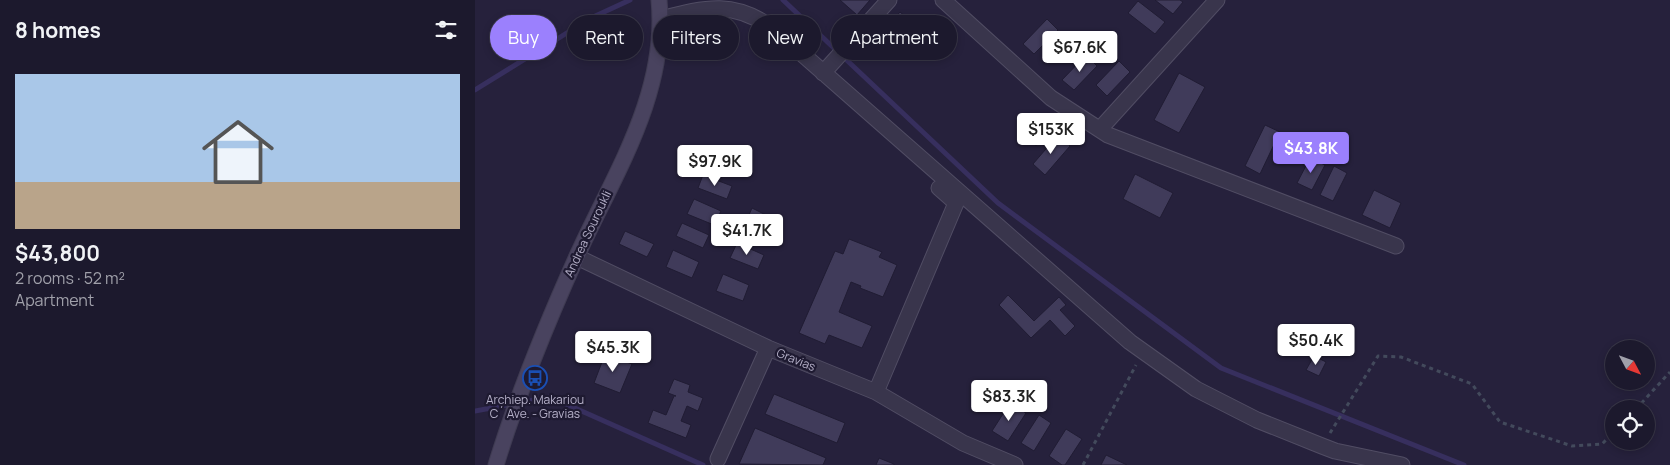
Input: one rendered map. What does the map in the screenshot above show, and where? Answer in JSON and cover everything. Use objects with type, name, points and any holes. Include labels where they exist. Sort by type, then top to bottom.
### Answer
[{"type":"main road","name":"Andrea Souroukli","points":[[659,0],[661,15]]},
{"type":"main road","name":"Andrea Souroukli","points":[[496,465],[523,382],[577,257],[646,107],[657,60]]},
{"type":"street","points":[[827,68],[889,0]]},
{"type":"street","points":[[943,0],[1051,98],[1100,130],[1165,158],[1396,246]]},
{"type":"street","points":[[1100,130],[1217,0]]},
{"type":"street","points":[[677,15],[708,7],[741,10],[753,14],[765,22],[827,68],[1129,342],[1196,389],[1332,458],[1402,465]]},
{"type":"street","points":[[865,122],[956,203],[876,392]]},
{"type":"street","name":"Gravias","points":[[577,257],[768,348],[876,392],[963,443],[1015,465]]},
{"type":"street","points":[[718,459],[768,348]]},
{"type":"path","points":[[1083,465],[1143,351]]},
{"type":"path","points":[[1330,434],[1378,356],[1401,357],[1472,384],[1501,422],[1572,446],[1603,444],[1605,442]]},
{"type":"path","points":[[1644,400],[1670,372]]},
{"type":"building","points":[[840,0],[870,0],[857,15]]},
{"type":"building","points":[[1155,0],[1180,0],[1183,2],[1173,14]]},
{"type":"building","points":[[1138,1],[1165,22],[1155,34],[1128,13]]},
{"type":"building","points":[[1047,19],[1058,30],[1034,54],[1023,44]]},
{"type":"building","points":[[1086,55],[1097,66],[1074,90],[1062,80]]},
{"type":"building","points":[[1119,61],[1130,72],[1107,96],[1096,85]]},
{"type":"building","points":[[1179,73],[1205,87],[1179,133],[1154,120]]},
{"type":"building","points":[[1045,121],[1052,128],[1036,146],[1029,139]]},
{"type":"building","points":[[1265,125],[1280,132],[1260,174],[1245,166]]},
{"type":"building","points":[[1058,135],[1070,146],[1045,175],[1033,164]]},
{"type":"building","points":[[1310,158],[1325,165],[1312,190],[1297,183]]},
{"type":"building","points":[[1334,166],[1347,173],[1333,201],[1320,195]]},
{"type":"building","points":[[1135,174],[1173,193],[1160,218],[1123,199]]},
{"type":"building","points":[[703,175],[732,186],[727,199],[698,188]]},
{"type":"building","points":[[1374,190],[1401,203],[1390,228],[1362,215]]},
{"type":"building","points":[[694,199],[721,211],[714,225],[687,214]]},
{"type":"building","points":[[752,208],[778,221],[770,236],[745,224]]},
{"type":"building","points":[[682,223],[709,235],[703,248],[676,236]]},
{"type":"building","points":[[625,231],[654,244],[647,257],[619,244]]},
{"type":"building","points":[[849,239],[882,252],[879,257],[897,265],[883,297],[860,288],[861,286],[851,282],[839,312],[872,326],[862,348],[829,335],[825,344],[799,333],[835,251],[843,254]]},
{"type":"building","points":[[737,243],[764,255],[758,269],[730,258]]},
{"type":"building","points":[[673,250],[699,262],[692,278],[666,267]]},
{"type":"building","points":[[723,274],[749,285],[743,301],[716,291]]},
{"type":"building","points":[[1008,295],[1034,321],[1059,297],[1066,305],[1060,310],[1075,326],[1065,336],[1050,320],[1031,338],[999,305]]},
{"type":"building","points":[[605,354],[632,364],[620,393],[594,383]]},
{"type":"building","points":[[1314,356],[1326,362],[1319,376],[1306,370]]},
{"type":"building","points":[[674,379],[690,385],[688,392],[703,398],[698,411],[687,406],[681,421],[691,425],[686,438],[648,423],[653,410],[666,415],[674,396],[676,396],[668,393]]},
{"type":"building","points":[[774,394],[845,423],[837,443],[765,414]]},
{"type":"building","points":[[1010,403],[1026,413],[1008,441],[992,431]]},
{"type":"building","points":[[1039,415],[1051,423],[1034,451],[1021,443]]},
{"type":"building","points":[[755,428],[826,458],[823,465],[739,464]]},
{"type":"building","points":[[1066,429],[1082,439],[1065,465],[1062,465],[1049,456]]},
{"type":"building","points":[[1106,455],[1127,465],[1101,465]]},
{"type":"building","points":[[879,458],[894,464],[894,465],[876,465]]},
{"type":"waterway","points":[[475,90],[591,18],[630,0]]},
{"type":"waterway","points":[[783,0],[998,203],[1221,368],[1464,465]]},
{"type":"waterway","points":[[475,411],[550,397],[703,465]]},
{"type":"place","name":"Archiep. Makariou C´ Ave. - Gravias","points":[[535,378]]}]
